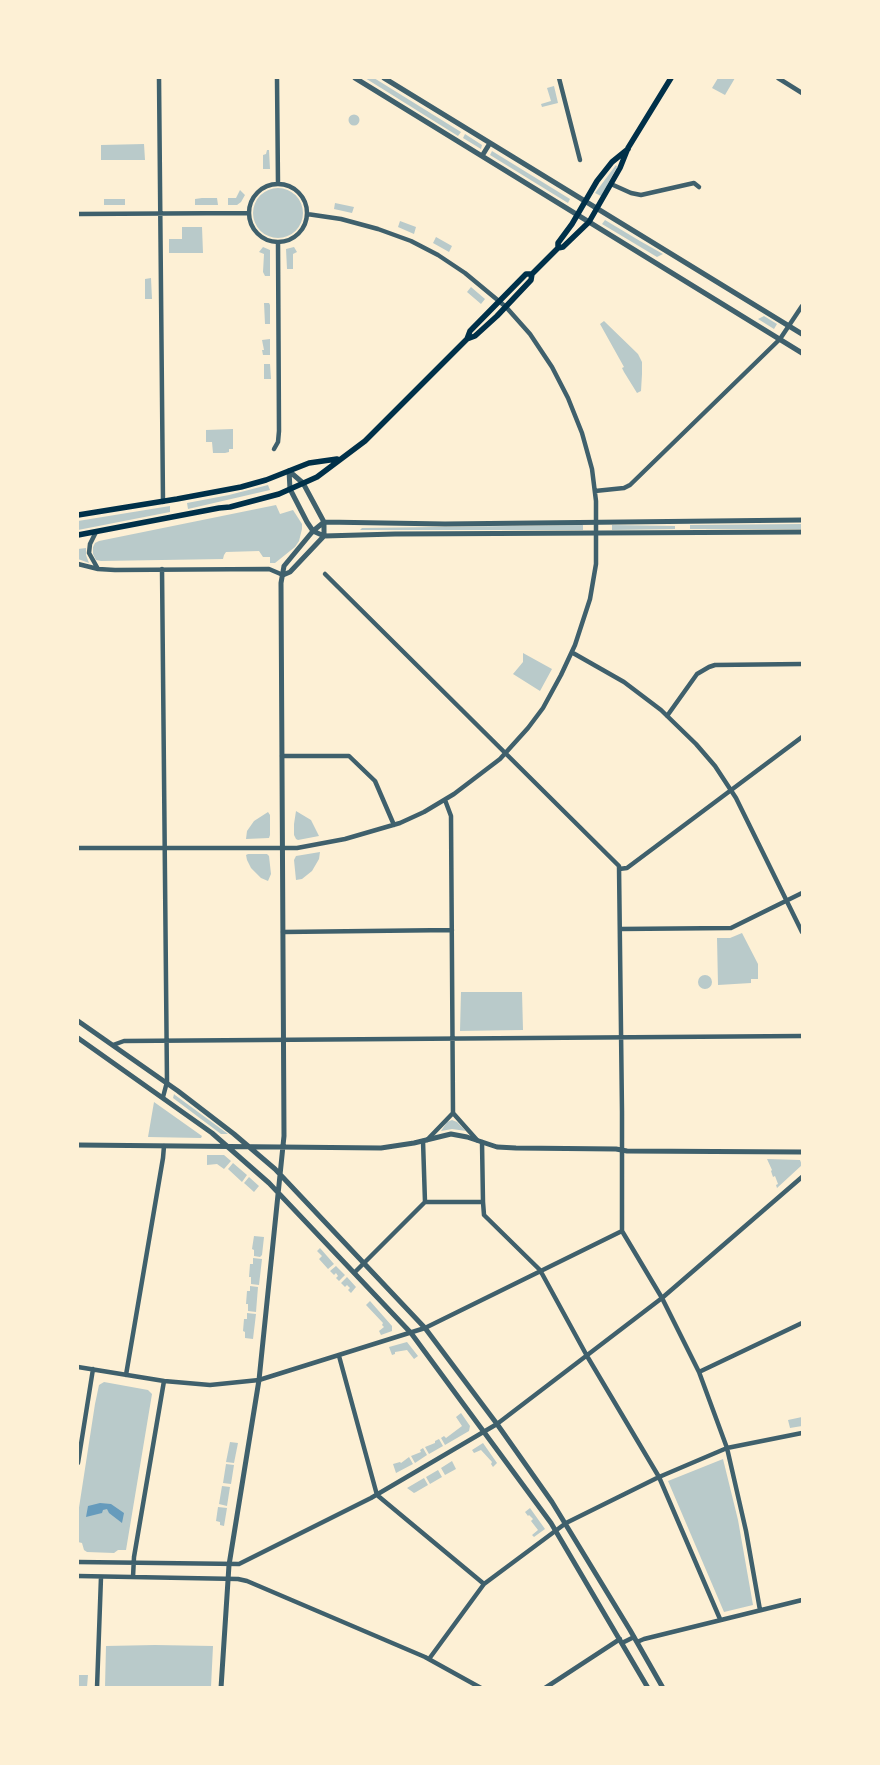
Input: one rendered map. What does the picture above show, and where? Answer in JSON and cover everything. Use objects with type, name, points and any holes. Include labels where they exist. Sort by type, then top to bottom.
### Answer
[{"type":"main road","points":[[467,338],[475,336],[506,307],[531,280],[532,274],[558,248],[563,247],[589,222],[612,184],[628,149],[671,78]]},
{"type":"main road","points":[[558,248],[558,243],[602,173],[628,149]]},
{"type":"main road","points":[[78,535],[230,507],[271,496],[319,475],[365,441],[467,338],[470,331],[526,274],[532,274]]},
{"type":"main road","points":[[78,515],[163,502],[241,487],[290,472],[309,463],[339,459]]},
{"type":"street","points":[[159,78],[163,502]]},
{"type":"street","points":[[277,78],[278,184]]},
{"type":"street","points":[[355,78],[802,353]]},
{"type":"street","points":[[384,78],[802,334]]},
{"type":"street","points":[[559,78],[580,160]]},
{"type":"street","points":[[778,78],[802,93]]},
{"type":"street","points":[[482,156],[490,144]]},
{"type":"street","points":[[612,184],[631,194],[641,195],[694,183],[699,187]]},
{"type":"street","points":[[278,184],[291,187],[300,194],[306,205],[307,214],[306,222],[300,232],[291,239],[278,242],[260,235],[252,226],[250,213],[252,201],[258,193],[266,187],[278,184]]},
{"type":"street","points":[[78,214],[250,213]]},
{"type":"street","points":[[78,848],[298,848],[365,835],[394,825],[445,800],[484,772],[506,753],[543,708],[572,653],[591,591],[596,564],[597,521],[595,491],[586,446],[559,379],[538,346],[506,307],[458,268],[411,241],[360,223],[307,214]]},
{"type":"street","points":[[274,449],[278,442],[279,431],[278,242]]},
{"type":"street","points":[[595,491],[624,488],[630,484],[780,339],[790,327],[802,306]]},
{"type":"street","points":[[78,564],[98,569],[268,568],[283,575],[290,572],[324,536],[324,522],[303,483],[290,472]]},
{"type":"street","points":[[290,472],[290,489],[313,532],[324,536],[802,532]]},
{"type":"street","points":[[222,1688],[227,1579],[259,1380],[284,1146],[281,589],[284,566],[324,522],[440,524],[802,520]]},
{"type":"street","points":[[96,532],[90,544],[89,553],[98,569]]},
{"type":"street","points":[[162,569],[167,1082],[163,1097]]},
{"type":"street","points":[[325,574],[618,864],[622,1231],[662,1298],[699,1372],[727,1448],[746,1531],[760,1610]]},
{"type":"street","points":[[572,653],[624,682],[667,716],[715,766],[731,790],[802,932]]},
{"type":"street","points":[[667,716],[697,674],[710,666],[802,664]]},
{"type":"street","points":[[619,869],[627,868],[802,736]]},
{"type":"street","points":[[282,756],[349,756],[375,781],[394,825]]},
{"type":"street","points":[[445,800],[451,816],[453,1113],[480,1142],[484,1214],[540,1270],[587,1356],[659,1477],[720,1619]]},
{"type":"street","points":[[620,929],[731,928],[802,893]]},
{"type":"street","points":[[283,932],[452,930]]},
{"type":"street","points":[[78,1020],[167,1082],[248,1146],[281,1175],[426,1328],[497,1424],[566,1524],[663,1688]]},
{"type":"street","points":[[113,1045],[124,1041],[802,1036]]},
{"type":"street","points":[[78,1038],[212,1133],[280,1192],[411,1333],[486,1432],[556,1531],[648,1688]]},
{"type":"street","points":[[355,1272],[425,1202],[425,1141],[453,1113]]},
{"type":"street","points":[[78,1145],[381,1148],[402,1146],[456,1134],[497,1147],[802,1152]]},
{"type":"street","points":[[126,1376],[162,1168],[164,1146]]},
{"type":"street","points":[[78,1562],[239,1564],[377,1495],[497,1424],[662,1298],[802,1177]]},
{"type":"street","points":[[425,1202],[483,1202]]},
{"type":"street","points":[[78,1366],[126,1376],[210,1385],[259,1380],[426,1328],[622,1231]]},
{"type":"street","points":[[699,1372],[802,1323]]},
{"type":"street","points":[[339,1356],[377,1495],[484,1584]]},
{"type":"street","points":[[78,1463],[93,1369]]},
{"type":"street","points":[[133,1577],[133,1563],[164,1381]]},
{"type":"street","points":[[429,1659],[484,1584],[566,1524],[659,1477],[727,1448],[802,1433]]},
{"type":"street","points":[[78,1576],[247,1581],[429,1659],[480,1688]]},
{"type":"street","points":[[97,1688],[101,1577]]},
{"type":"street","points":[[637,1642],[720,1619],[802,1600]]},
{"type":"street","points":[[545,1688],[621,1641],[634,1637]]},
{"type":"shaded area","points":[[365,78],[374,78],[461,132],[458,136]]},
{"type":"shaded area","points":[[718,78],[735,78],[725,95],[712,88]]},
{"type":"shaded area","points":[[554,86],[558,103],[542,107],[541,104],[551,101],[547,88]]},
{"type":"shaded area","points":[[352,115],[356,115],[359,120],[358,124],[352,125],[349,122],[349,118]]},
{"type":"shaded area","points":[[465,134],[482,145],[481,149],[463,138]]},
{"type":"shaded area","points":[[144,144],[145,160],[101,160],[101,145]]},
{"type":"shaded area","points":[[267,150],[269,150],[270,169],[263,169],[263,155],[266,154]]},
{"type":"shaded area","points":[[492,151],[570,199],[568,203],[490,155]]},
{"type":"shaded area","points":[[616,165],[617,167],[601,196],[595,193]]},
{"type":"shaded area","points":[[278,188],[287,190],[298,199],[303,213],[301,222],[292,233],[278,238],[269,236],[258,227],[253,213],[255,204],[264,193]]},
{"type":"shaded area","points":[[240,190],[245,195],[241,202],[237,205],[228,205],[228,198],[236,198]]},
{"type":"shaded area","points":[[217,198],[218,205],[195,205],[195,199]]},
{"type":"shaded area","points":[[104,199],[125,199],[125,205],[104,205]]},
{"type":"shaded area","points":[[335,203],[354,207],[352,213],[334,209]]},
{"type":"shaded area","points":[[605,220],[663,254],[657,257],[602,224]]},
{"type":"shaded area","points":[[400,221],[416,227],[414,234],[398,227]]},
{"type":"shaded area","points":[[182,227],[202,227],[203,253],[169,253],[169,239],[182,239]]},
{"type":"shaded area","points":[[436,237],[452,246],[449,252],[433,243]]},
{"type":"shaded area","points":[[263,247],[270,250],[270,276],[265,276],[263,272],[264,254],[259,252]]},
{"type":"shaded area","points":[[294,247],[297,252],[293,254],[293,269],[287,269],[286,249]]},
{"type":"shaded area","points":[[151,278],[152,299],[145,299],[145,279]]},
{"type":"shaded area","points":[[471,287],[485,299],[481,304],[467,292]]},
{"type":"shaded area","points":[[264,303],[269,303],[270,305],[270,324],[265,324]]},
{"type":"shaded area","points":[[764,316],[777,324],[774,329],[758,319]]},
{"type":"shaded area","points":[[604,321],[638,354],[642,362],[641,391],[637,393],[624,372],[622,368],[624,367],[600,324]]},
{"type":"shaded area","points":[[270,339],[270,355],[263,355],[262,340]]},
{"type":"shaded area","points":[[264,364],[270,364],[271,379],[264,379]]},
{"type":"shaded area","points":[[233,429],[233,449],[229,449],[229,452],[225,453],[213,453],[212,442],[206,442],[206,430]]},
{"type":"shaded area","points":[[268,485],[270,490],[188,509],[187,503]]},
{"type":"shaded area","points":[[276,505],[280,514],[293,510],[302,524],[302,529],[299,541],[295,547],[275,563],[270,563],[270,557],[263,557],[259,551],[226,552],[223,559],[101,561],[96,560],[93,554],[93,547],[99,541]]},
{"type":"shaded area","points":[[170,506],[170,512],[78,530],[78,521]]},
{"type":"shaded area","points":[[802,524],[802,529],[690,529],[690,525]]},
{"type":"shaded area","points":[[583,525],[583,530],[360,530],[362,528]]},
{"type":"shaded area","points":[[612,525],[675,526],[675,529],[612,530]]},
{"type":"shaded area","points":[[86,548],[89,563],[78,559],[78,549]]},
{"type":"shaded area","points":[[523,653],[552,669],[540,691],[513,674],[523,662]]},
{"type":"shaded area","points":[[296,811],[311,820],[319,836],[296,839],[294,824]]},
{"type":"shaded area","points":[[268,812],[270,815],[269,838],[246,839],[247,831],[254,821]]},
{"type":"shaded area","points":[[320,852],[319,859],[312,871],[302,879],[296,880],[294,860],[296,856]]},
{"type":"shaded area","points":[[267,854],[269,856],[271,874],[268,881],[261,878],[251,868],[247,860],[246,855]]},
{"type":"shaded area","points":[[742,933],[758,964],[758,979],[751,979],[751,983],[718,985],[717,938],[730,938]]},
{"type":"shaded area","points":[[705,975],[710,977],[712,982],[710,987],[705,989],[700,987],[698,982],[700,977]]},
{"type":"shaded area","points":[[461,992],[522,992],[523,1030],[460,1031]]},
{"type":"shaded area","points":[[174,1094],[228,1134],[221,1134],[173,1098]]},
{"type":"shaded area","points":[[154,1102],[202,1136],[201,1138],[148,1137]]},
{"type":"shaded area","points":[[452,1120],[457,1122],[466,1131],[452,1129],[441,1131],[447,1122]]},
{"type":"shaded area","points":[[207,1155],[224,1155],[231,1161],[224,1169],[217,1164],[207,1165]]},
{"type":"shaded area","points":[[767,1159],[800,1160],[802,1165],[777,1188],[776,1185],[778,1184],[775,1176],[773,1177]]},
{"type":"shaded area","points":[[233,1163],[247,1175],[242,1182],[228,1169]]},
{"type":"shaded area","points":[[249,1177],[259,1186],[254,1192],[244,1183]]},
{"type":"shaded area","points":[[254,1236],[264,1237],[262,1255],[260,1257],[254,1256],[254,1250],[252,1249]]},
{"type":"shaded area","points":[[320,1248],[334,1264],[328,1269],[319,1259],[322,1256],[317,1251]]},
{"type":"shaded area","points":[[253,1258],[262,1259],[259,1285],[251,1284],[251,1277],[249,1277],[250,1264],[253,1264]]},
{"type":"shaded area","points":[[336,1266],[345,1275],[339,1281],[336,1278],[338,1276],[336,1273],[334,1275],[330,1271]]},
{"type":"shaded area","points":[[347,1277],[356,1287],[351,1293],[347,1285],[345,1287],[341,1283]]},
{"type":"shaded area","points":[[250,1286],[258,1287],[256,1312],[248,1311],[248,1304],[246,1304],[247,1291],[250,1291]]},
{"type":"shaded area","points":[[370,1301],[392,1326],[392,1331],[381,1335],[379,1331],[384,1327],[383,1323],[366,1305]]},
{"type":"shaded area","points":[[247,1313],[256,1314],[253,1339],[245,1338],[245,1332],[243,1331],[244,1319],[247,1319]]},
{"type":"shaded area","points":[[407,1342],[418,1356],[414,1359],[407,1350],[395,1352],[392,1355],[389,1347]]},
{"type":"shaded area","points":[[104,1382],[148,1390],[152,1394],[126,1550],[118,1550],[114,1553],[87,1552],[84,1550],[82,1543],[78,1542],[78,1514],[95,1404],[99,1385]]},
{"type":"shaded area","points":[[461,1413],[470,1426],[469,1431],[445,1445],[441,1438],[444,1436],[446,1438],[462,1426],[456,1417]]},
{"type":"shaded area","points":[[802,1417],[802,1426],[790,1428],[788,1420]]},
{"type":"shaded area","points":[[439,1439],[443,1446],[429,1454],[425,1447]]},
{"type":"shaded area","points":[[230,1442],[238,1443],[234,1463],[226,1462]]},
{"type":"shaded area","points":[[483,1443],[497,1463],[493,1467],[492,1462],[481,1450],[474,1453],[472,1450]]},
{"type":"shaded area","points":[[423,1448],[427,1455],[415,1463],[411,1456],[421,1452],[420,1450]]},
{"type":"shaded area","points":[[409,1457],[413,1464],[396,1473],[393,1464],[401,1463]]},
{"type":"shaded area","points":[[723,1459],[738,1520],[753,1605],[724,1612],[668,1481]]},
{"type":"shaded area","points":[[452,1461],[456,1469],[445,1475],[441,1468]]},
{"type":"shaded area","points":[[226,1464],[234,1465],[231,1484],[223,1483]]},
{"type":"shaded area","points":[[438,1470],[442,1477],[430,1484],[426,1477]]},
{"type":"shaded area","points":[[424,1478],[428,1485],[414,1493],[407,1488]]},
{"type":"shaded area","points":[[222,1486],[230,1487],[227,1506],[219,1504]]},
{"type":"shaded area","points":[[218,1507],[227,1508],[224,1526],[216,1521]]},
{"type":"shaded area","points":[[530,1508],[545,1529],[534,1537],[532,1535],[538,1530],[531,1521],[533,1519],[525,1512]]},
{"type":"shaded area","points":[[106,1646],[213,1646],[211,1687],[105,1687]]},
{"type":"shaded area","points":[[78,1675],[88,1675],[87,1687],[78,1687]]},
{"type":"water","points":[[100,1503],[111,1504],[124,1513],[122,1523],[109,1513],[107,1509],[103,1510],[102,1513],[86,1517],[88,1506]]}]
